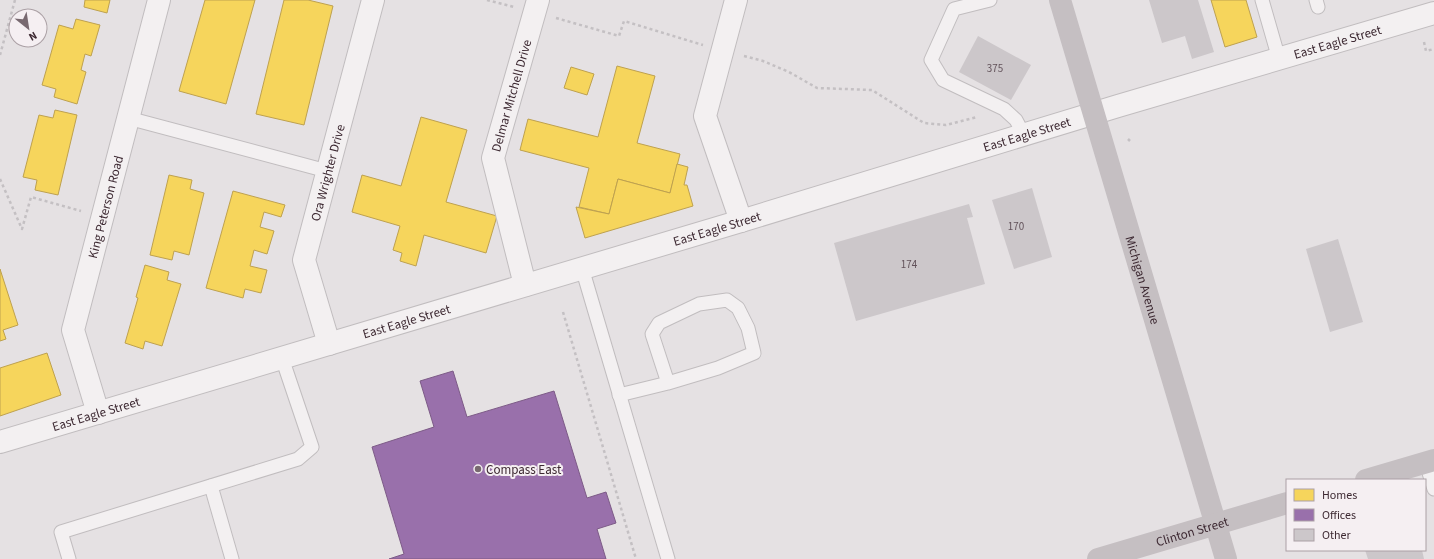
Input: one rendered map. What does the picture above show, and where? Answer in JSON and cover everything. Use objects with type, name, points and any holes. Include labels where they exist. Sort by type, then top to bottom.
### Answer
[{"type":"street","name":"King Peterson Road","points":[[98,413],[73,330],[159,0]]},
{"type":"street","name":"Ora Wrighter Drive","points":[[329,344],[304,260],[373,0]]},
{"type":"street","name":"Delmar Mitchell Drive","points":[[525,285],[493,158],[538,0]]},
{"type":"street","points":[[736,0],[706,116],[741,220]]},
{"type":"street","name":"Michigan Avenue","points":[[1060,0],[1226,559]]},
{"type":"street","name":"East Eagle Street","points":[[0,442],[1024,134],[1434,13]]},
{"type":"street","points":[[1370,479],[1430,462]]},
{"type":"street","name":"Clinton Street","points":[[1098,559],[1286,503]]},
{"type":"lane","points":[[990,0],[954,9],[931,60],[943,80],[1004,109],[1016,120],[1024,134]]},
{"type":"lane","points":[[1262,0],[1279,59]]},
{"type":"lane","points":[[128,118],[327,172]]},
{"type":"lane","points":[[582,268],[668,559]]},
{"type":"lane","points":[[620,395],[668,383],[718,368],[754,353],[748,328],[738,308],[727,300],[699,304],[659,323],[652,334],[668,383]]},
{"type":"lane","points":[[69,559],[61,532],[298,459],[312,446],[282,358]]},
{"type":"lane","points":[[1430,462],[1434,489]]},
{"type":"lane","points":[[211,486],[232,559]]},
{"type":"path","points":[[0,55],[15,0]]},
{"type":"path","points":[[1424,42],[1426,51],[1434,49]]},
{"type":"path","points":[[0,179],[22,229],[31,197],[102,216]]},
{"type":"path","points":[[562,312],[636,559]]},
{"type":"building: Homes","points":[[85,0],[110,0],[107,13],[84,7]]},
{"type":"building: Homes","points":[[205,0],[255,0],[226,104],[179,91]]},
{"type":"building: Homes","points":[[284,0],[308,0],[333,6],[304,125],[256,114]]},
{"type":"building: Homes","points":[[1211,0],[1246,0],[1257,37],[1225,47]]},
{"type":"building: Homes","points":[[76,19],[100,25],[91,56],[85,54],[81,70],[86,72],[77,104],[54,97],[56,89],[42,85],[59,25],[73,29]]},
{"type":"building: Homes","points":[[617,66],[655,76],[637,143],[680,154],[670,193],[618,179],[609,214],[579,207],[589,168],[520,150],[528,119],[598,137]]},
{"type":"building: Homes","points":[[571,67],[594,74],[587,95],[564,88]]},
{"type":"building: Homes","points":[[55,110],[77,115],[58,195],[35,190],[37,180],[23,177],[39,115],[53,118]]},
{"type":"building: Homes","points":[[421,117],[467,130],[446,202],[497,216],[486,253],[424,235],[416,266],[400,261],[402,253],[393,250],[400,226],[352,212],[362,175],[401,186]]},
{"type":"building: Homes","points":[[677,164],[688,167],[684,185],[687,185],[693,206],[585,238],[576,207],[609,214],[618,179],[670,193]]},
{"type":"building: Homes","points":[[169,175],[192,180],[190,189],[204,193],[189,255],[174,251],[172,260],[150,255]]},
{"type":"building: Homes","points":[[233,191],[285,205],[281,217],[264,212],[260,227],[274,231],[267,254],[254,250],[250,266],[267,270],[261,293],[245,289],[243,298],[206,288]]},
{"type":"building: Homes","points":[[145,265],[169,272],[167,280],[181,284],[162,346],[145,341],[143,349],[125,343],[138,298],[136,297]]},
{"type":"building: Homes","points":[[0,269],[18,325],[3,330],[6,339],[0,341]]},
{"type":"building: Homes","points":[[47,353],[61,395],[0,416],[0,368]]},
{"type":"building: Offices","name":"Compass East","points":[[453,371],[467,417],[554,391],[587,498],[606,492],[616,523],[597,529],[606,559],[389,559],[404,554],[372,447],[434,427],[420,381]]},
{"type":"building: Other","points":[[1149,0],[1198,0],[1214,52],[1192,59],[1185,36],[1162,43]]},
{"type":"building: Other","points":[[978,36],[1031,65],[1011,100],[959,72]]},
{"type":"building: Other","points":[[1032,188],[1052,257],[1014,269],[992,200]]},
{"type":"building: Other","points":[[969,204],[973,217],[967,218],[985,284],[856,321],[834,243]]},
{"type":"building: Other","points":[[1338,239],[1363,322],[1330,332],[1306,249]]},
{"type":"building: Other","points":[[1365,551],[1422,551],[1424,559],[1368,559]]},
{"type":"place","name":"Compass East","points":[[478,469]]}]
